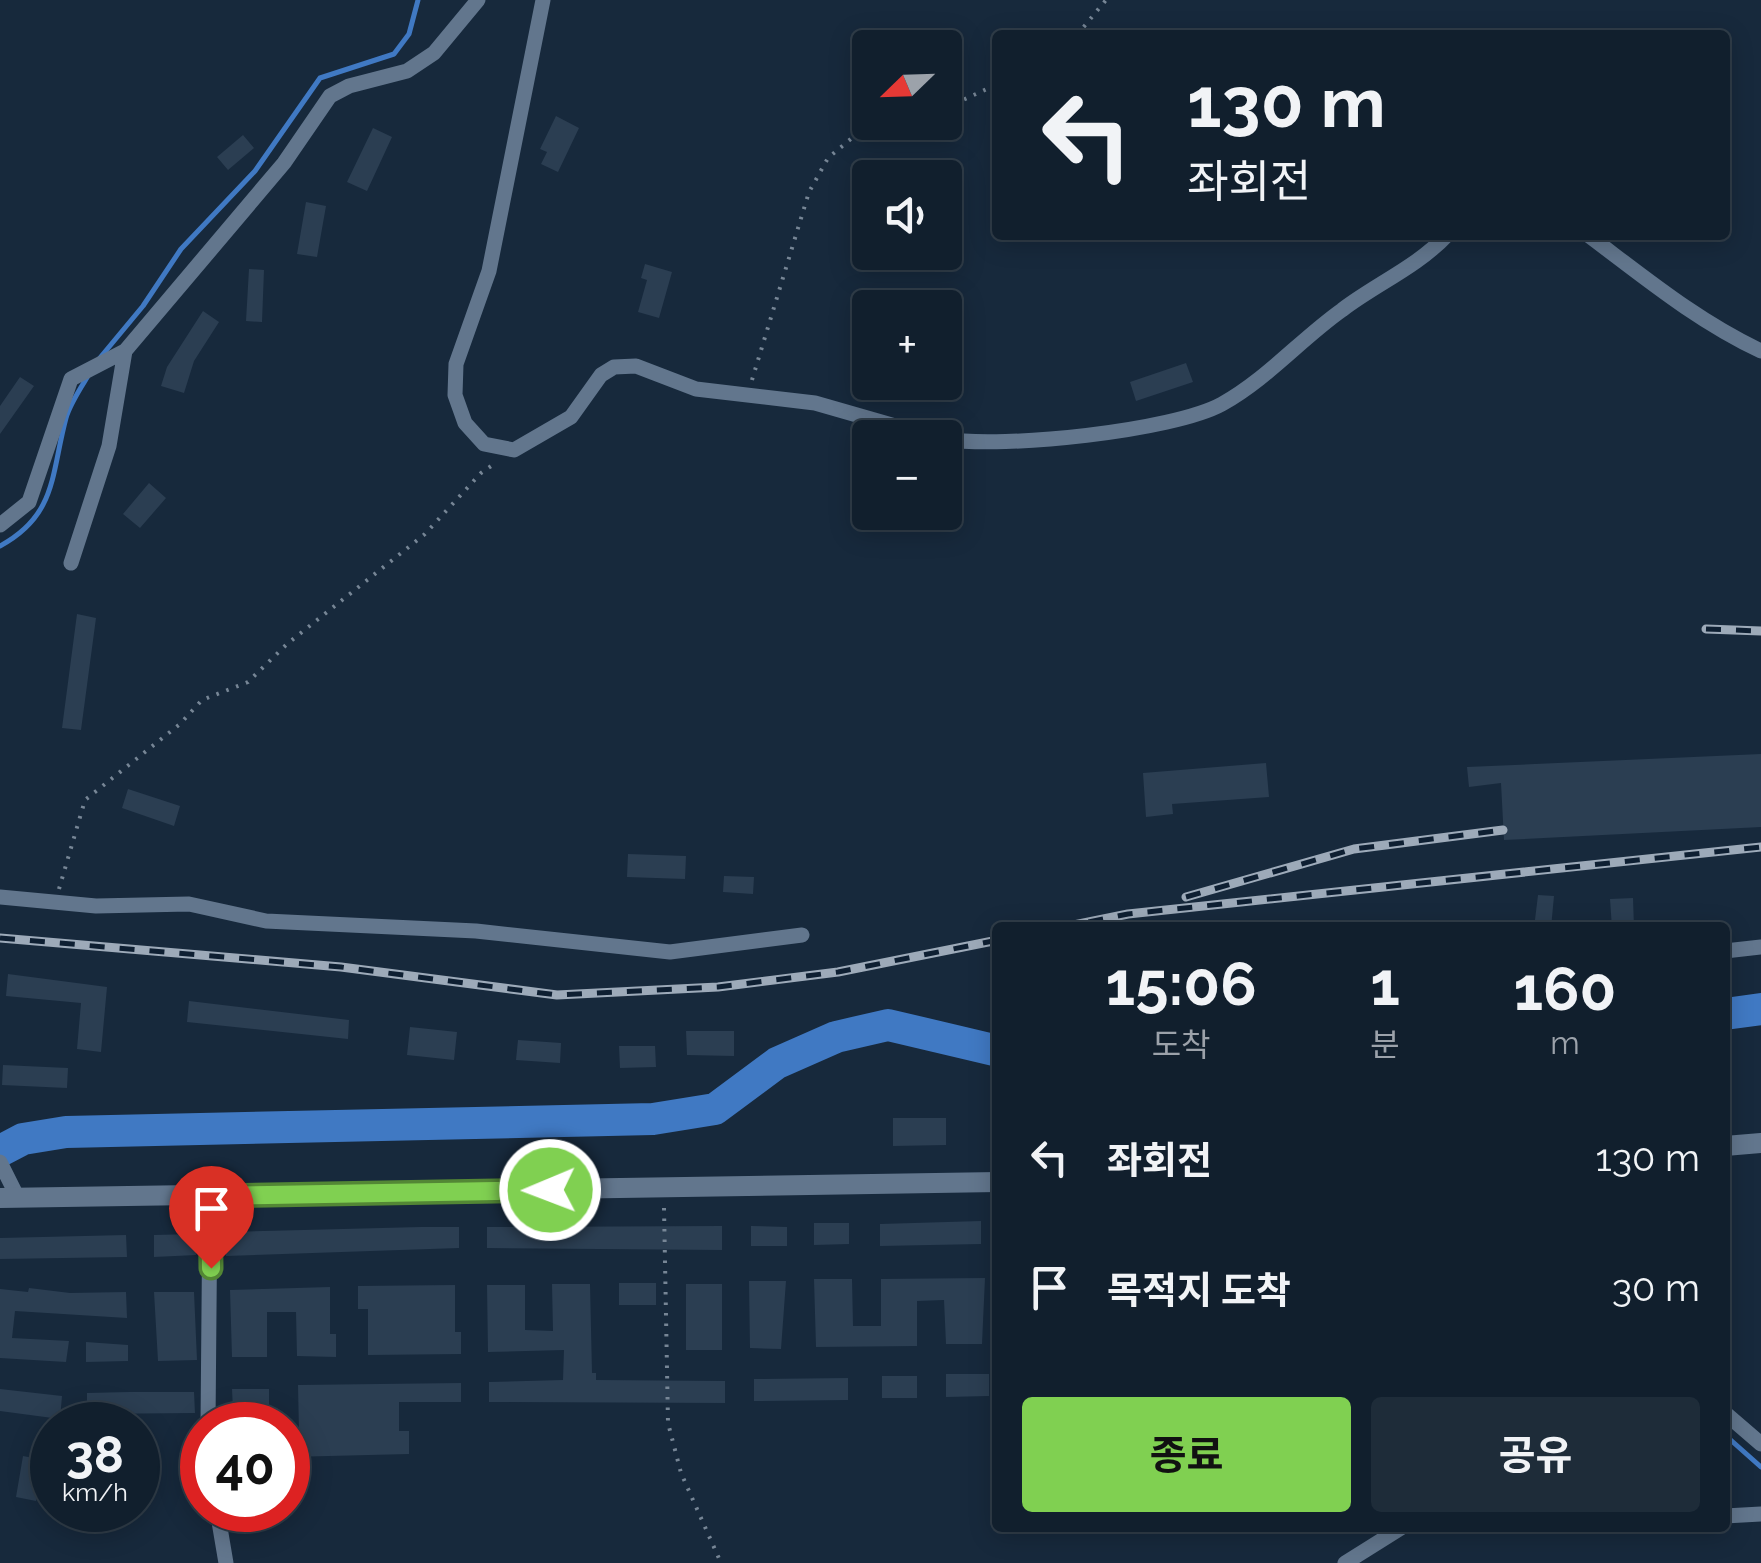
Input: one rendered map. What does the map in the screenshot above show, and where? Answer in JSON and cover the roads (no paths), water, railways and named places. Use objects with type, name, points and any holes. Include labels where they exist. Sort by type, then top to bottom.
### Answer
[{"type":"street","points":[[0,526],[30,502],[71,380],[125,352],[284,163],[330,96],[349,86],[407,71],[434,53],[478,0]]},
{"type":"street","points":[[543,0],[488,271],[456,364],[455,396],[465,423],[484,444],[514,450],[571,417],[601,375],[614,367],[636,366],[696,389],[815,403],[874,420]]},
{"type":"street","points":[[962,439],[1015,439],[1192,416],[1222,404],[1258,380],[1342,310],[1414,264],[1441,240]]},
{"type":"street","points":[[1595,240],[1686,310],[1761,351]]},
{"type":"street","points":[[72,564],[108,446],[125,352]]},
{"type":"street","points":[[0,897],[57,903],[189,904],[266,921],[476,930],[670,952],[802,935]]},
{"type":"street","points":[[1730,951],[1761,948]]},
{"type":"street","points":[[1730,1146],[1761,1143]]},
{"type":"street","points":[[4,1167],[9,1198],[992,1182]]},
{"type":"street","points":[[208,1402],[210,1196]]},
{"type":"street","points":[[1730,1417],[1761,1444]]},
{"type":"street","points":[[1730,1516],[1761,1514]]},
{"type":"street","points":[[221,1532],[226,1563]]},
{"type":"street","points":[[1345,1563],[1395,1532]]},
{"type":"waterway","points":[[99,359],[143,306],[181,249],[255,171],[320,78],[394,54],[409,34],[418,0]]},
{"type":"waterway","points":[[0,546],[19,534],[42,507],[54,475],[68,413],[88,376]]},
{"type":"waterway","points":[[1730,1013],[1761,1009]]},
{"type":"waterway","points":[[0,1151],[23,1139],[66,1132],[653,1119],[715,1109],[777,1063],[836,1037],[888,1025],[992,1050]]},
{"type":"waterway","points":[[1730,1439],[1761,1467]]},
{"type":"railway","points":[[1706,629],[1761,631]]},
{"type":"railway","points":[[1186,897],[1354,849],[1503,830]]},
{"type":"railway","points":[[1089,922],[1128,914],[1761,847]]},
{"type":"railway","points":[[0,938],[341,967],[557,995],[718,987],[838,972],[992,941]]}]
